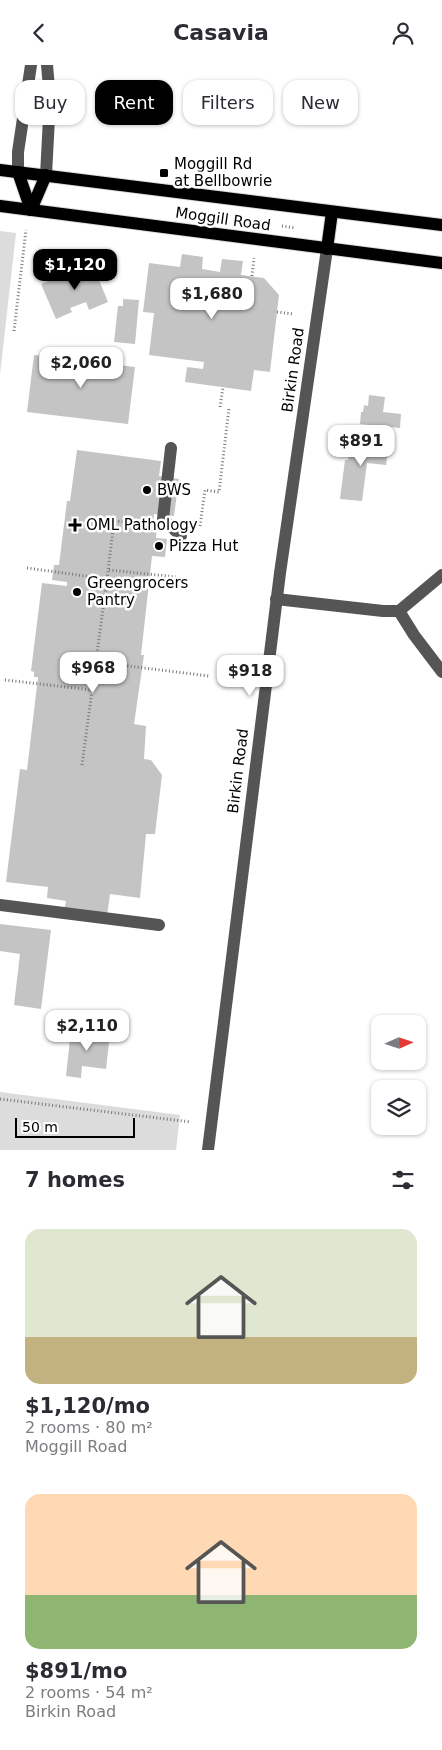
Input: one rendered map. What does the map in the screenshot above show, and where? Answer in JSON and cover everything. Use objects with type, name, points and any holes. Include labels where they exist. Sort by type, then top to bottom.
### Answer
[{"type":"main road","name":"Moggill Road","points":[[0,170],[442,225]]},
{"type":"main road","points":[[18,172],[31,210]]},
{"type":"main road","points":[[31,210],[46,175]]},
{"type":"main road","name":"Moggill Road","points":[[0,206],[442,263]]},
{"type":"main road","points":[[327,249],[332,211]]},
{"type":"street","points":[[18,172],[18,152],[31,65]]},
{"type":"street","points":[[46,175],[50,99],[47,65]]},
{"type":"street","name":"Birkin Road","points":[[208,1150],[276,599],[327,249]]},
{"type":"street","points":[[171,448],[163,519],[180,536]]},
{"type":"street","points":[[276,599],[399,611],[442,575]]},
{"type":"street","points":[[399,611],[414,635],[442,672]]},
{"type":"street","points":[[0,905],[159,925]]},
{"type":"path","points":[[282,226],[296,228]]},
{"type":"path","points":[[14,331],[26,230]]},
{"type":"path","points":[[252,276],[254,258]]},
{"type":"path","points":[[277,312],[293,314]]},
{"type":"path","points":[[220,407],[223,387]]},
{"type":"path","points":[[200,526],[205,490],[219,491],[229,408]]},
{"type":"path","points":[[82,765],[114,521],[154,525],[163,519]]},
{"type":"path","points":[[27,569],[107,579]]},
{"type":"path","points":[[108,570],[176,577]]},
{"type":"path","points":[[96,662],[209,676]]},
{"type":"path","points":[[5,680],[92,690]]},
{"type":"path","points":[[0,1099],[191,1122]]},
{"type":"shaded area","points":[[0,231],[16,233],[0,375]]},
{"type":"shaded area","points":[[0,1092],[180,1115],[176,1150],[0,1150]]},
{"type":"building","points":[[182,254],[203,257],[202,269],[220,272],[222,259],[243,261],[241,275],[264,278],[279,295],[270,372],[254,370],[251,391],[185,382],[187,367],[203,369],[204,362],[149,355],[154,313],[143,312],[149,263],[180,267]]},
{"type":"building","points":[[92,263],[108,302],[89,310],[86,302],[70,308],[72,312],[56,319],[41,284]]},
{"type":"building","points":[[123,299],[139,300],[135,344],[114,342],[118,306],[123,306]]},
{"type":"building","points":[[34,355],[135,367],[128,424],[27,412]]},
{"type":"building","points":[[369,395],[385,397],[383,412],[401,414],[400,428],[360,424],[361,412],[363,412],[364,405],[368,406]]},
{"type":"building","points":[[365,439],[387,442],[389,444],[386,465],[367,463],[362,501],[340,499],[345,460],[348,460],[350,444],[364,446]]},
{"type":"building","points":[[77,450],[161,461],[159,476],[179,479],[174,516],[154,514],[153,525],[157,525],[156,538],[167,539],[165,557],[152,556],[141,655],[144,655],[134,724],[146,726],[144,759],[151,760],[162,775],[155,834],[146,834],[140,898],[110,894],[107,916],[64,911],[66,901],[47,898],[48,887],[6,882],[20,769],[27,770],[38,677],[34,677],[34,672],[31,671],[42,583],[67,586],[67,582],[52,580],[54,565],[59,565],[67,501],[70,501]]},
{"type":"building","points":[[0,924],[51,930],[41,1009],[14,1005],[20,954],[0,951]]},
{"type":"building","points":[[71,1030],[110,1034],[106,1069],[82,1066],[81,1078],[66,1076]]},
{"type":"place","name":"Moggill Rd at Bellbowrie","points":[[164,173]]},
{"type":"place","name":"BWS","points":[[147,490]]},
{"type":"place","name":"OML Pathology","points":[[75,525]]},
{"type":"place","name":"Pizza Hut","points":[[159,546]]},
{"type":"place","name":"Greengrocers Pantry","points":[[77,592]]}]
